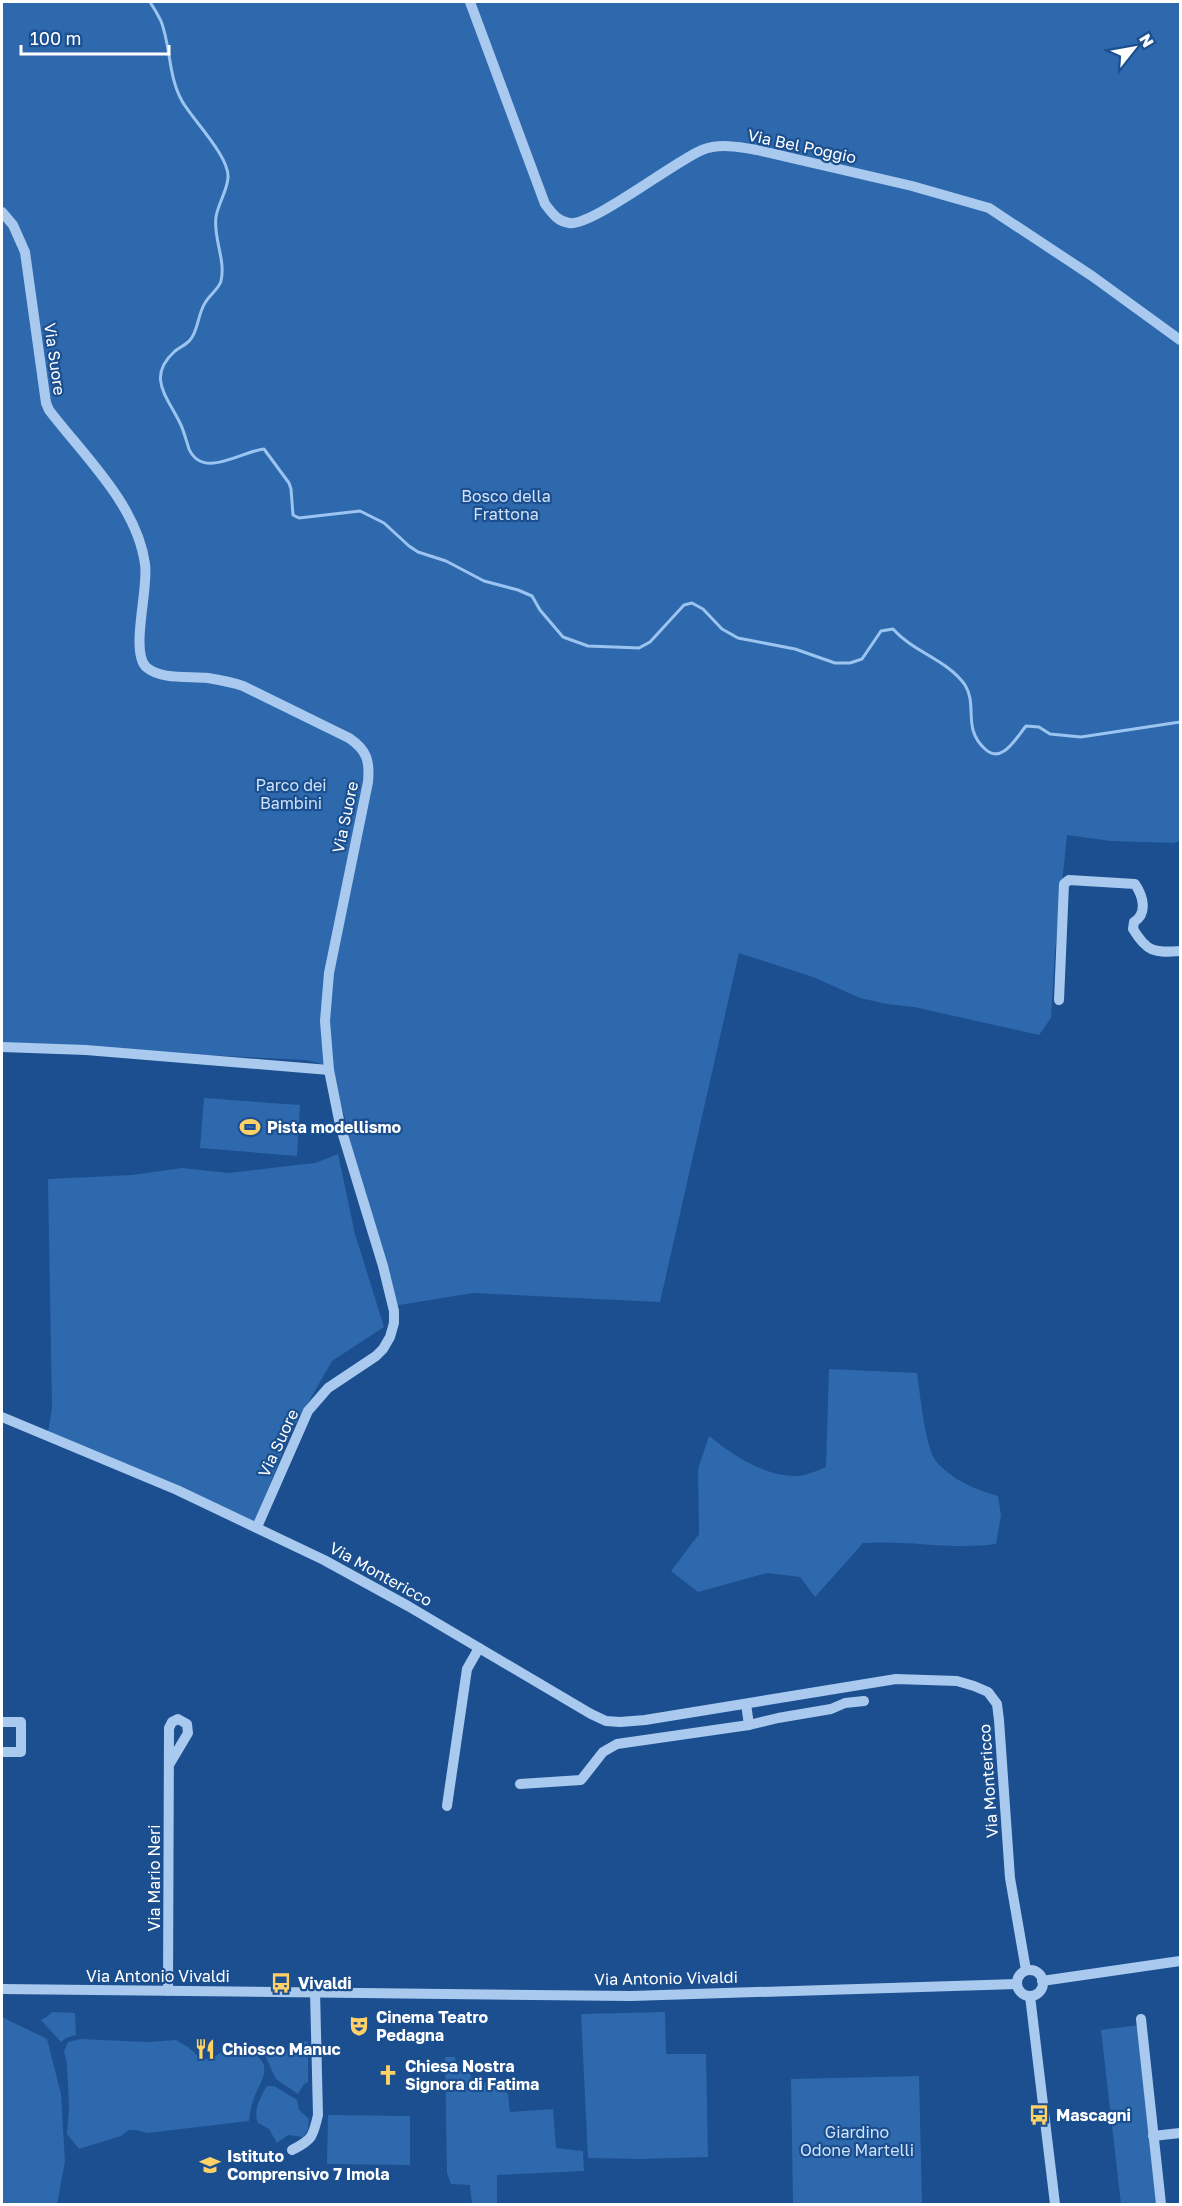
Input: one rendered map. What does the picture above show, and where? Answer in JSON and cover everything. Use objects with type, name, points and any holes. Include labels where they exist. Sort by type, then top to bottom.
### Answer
[{"type":"street","name":"Via Bel Poggio","points":[[470,2],[545,204],[555,218],[577,224],[703,149],[731,146],[757,150],[912,186],[989,208],[1092,276],[1180,340]]},
{"type":"street","name":"Via Suore","points":[[2,212],[13,225],[26,252],[46,403],[55,418],[115,494],[138,539],[146,573],[139,643],[144,665],[157,673],[231,681],[243,686],[349,738],[358,745],[368,759],[368,782],[326,996],[325,1022],[329,1070],[348,1156],[384,1266],[392,1300],[394,1323],[383,1349],[328,1388],[308,1411],[257,1527]]},
{"type":"street","points":[[1059,999],[1064,884],[1069,880],[1135,884],[1140,891],[1144,909],[1140,918],[1134,922],[1133,929],[1141,943],[1150,951],[1180,951]]},
{"type":"street","points":[[2,1047],[86,1050],[329,1070]]},
{"type":"street","name":"Via Montericco","points":[[2,1417],[177,1490],[324,1560],[408,1606],[559,1697],[606,1720],[620,1722],[645,1720],[896,1678],[957,1681],[988,1692],[997,1704],[1010,1878],[1026,1970]]},
{"type":"street","points":[[447,1806],[467,1669],[479,1648]]},
{"type":"street","points":[[520,1784],[581,1780],[603,1752],[617,1744],[749,1725],[831,1709],[845,1703],[864,1701]]},
{"type":"street","points":[[746,1704],[749,1725]]},
{"type":"street","points":[[2,1722],[21,1722],[21,1752],[2,1752]]},
{"type":"street","name":"Via Mario Neri","points":[[168,1991],[169,1765]]},
{"type":"street","points":[[1042,1981],[1180,1961]]},
{"type":"street","points":[[1026,1970],[1035,1971],[1042,1981],[1041,1989],[1030,1995],[1020,1991],[1017,1984],[1019,1975],[1026,1970]]},
{"type":"street","name":"Via Antonio Vivaldi","points":[[2,1989],[631,1996],[1017,1984]]},
{"type":"street","points":[[292,2150],[308,2142],[313,2135],[318,2115],[315,1991]]},
{"type":"street","points":[[1030,1995],[1055,2205]]},
{"type":"street","points":[[1141,2019],[1161,2205]]},
{"type":"street","points":[[1153,2136],[1180,2133]]},
{"type":"green space","name":"Bosco della Frattona","points":[[2,2],[1180,2],[1180,841],[1173,843],[1111,841],[1067,835],[1055,951],[1051,1018],[1039,1035],[914,1007],[860,998],[813,977],[739,953],[660,1302],[473,1293],[393,1306],[355,1168],[345,1118],[329,1066],[307,1060],[2,1045]]},
{"type":"green space","name":"Pista modellismo","points":[[204,1098],[300,1105],[297,1156],[200,1148]]},
{"type":"green space","points":[[338,1154],[355,1234],[384,1327],[332,1361],[289,1436],[252,1529],[48,1432],[52,1408],[48,1179],[132,1175],[182,1168],[229,1173],[315,1163]]},
{"type":"green space","points":[[829,1369],[917,1373],[926,1431],[935,1460],[948,1473],[964,1483],[998,1496],[1001,1515],[996,1544],[963,1546],[863,1543],[815,1597],[800,1577],[767,1573],[698,1592],[671,1571],[699,1534],[698,1469],[709,1436],[739,1458],[774,1473],[799,1476],[826,1467]]},
{"type":"green space","points":[[52,2012],[75,2013],[76,2035],[61,2042],[41,2020]]},
{"type":"green space","points":[[665,2012],[666,2054],[706,2054],[708,2157],[588,2158],[581,2014]]},
{"type":"green space","points":[[2,2017],[47,2039],[61,2094],[65,2162],[57,2204],[2,2204]]},
{"type":"green space","points":[[1139,2025],[1159,2204],[1121,2204],[1101,2030]]},
{"type":"green space","points":[[80,2039],[148,2042],[176,2040],[201,2059],[211,2059],[229,2047],[252,2053],[263,2063],[264,2074],[252,2104],[249,2121],[147,2133],[129,2130],[121,2136],[79,2149],[67,2134],[69,2107],[67,2064],[64,2051],[68,2042]]},
{"type":"green space","points":[[308,2041],[308,2082],[298,2094],[276,2079],[265,2055],[283,2053],[299,2042]]},
{"type":"green space","points":[[445,2057],[455,2057],[457,2070],[470,2070],[472,2083],[494,2082],[508,2094],[510,2112],[553,2109],[556,2148],[583,2151],[584,2171],[497,2175],[497,2204],[472,2204],[470,2185],[451,2184],[447,2173]]},
{"type":"green space","name":"Giardino Odone Martelli","points":[[919,2076],[922,2204],[793,2204],[791,2079]]},
{"type":"green space","points":[[267,2086],[274,2086],[297,2100],[299,2110],[309,2119],[308,2130],[303,2137],[288,2135],[277,2143],[269,2129],[258,2123],[257,2109]]},
{"type":"green space","points":[[328,2115],[410,2116],[410,2165],[327,2164]]},
{"type":"waterway","points":[[150,2],[161,21],[177,91],[187,109],[217,149],[227,169],[228,178],[216,217],[216,233],[222,265],[221,281],[203,307],[193,337],[166,360],[160,378],[165,395],[195,458],[213,463],[264,449],[289,483],[293,515],[299,518],[360,511],[384,523],[418,552],[446,561],[484,581],[532,596],[540,610],[563,637],[588,646],[639,648],[650,642],[684,605],[692,603],[703,609],[722,629],[738,638],[795,649],[835,663],[850,663],[862,659],[881,631],[893,629],[910,644],[958,676],[969,693],[974,733],[978,741],[991,753],[1003,752],[1026,726],[1039,727],[1050,734],[1081,737],[1180,722]]},
{"type":"place","name":"Pista modellismo","points":[[250,1127]]},
{"type":"place","name":"Vivaldi","points":[[281,1983]]},
{"type":"place","name":"Cinema Teatro Pedagna","points":[[359,2026]]},
{"type":"place","name":"Chiosco Manuc","points":[[205,2049]]},
{"type":"place","name":"Chiesa Nostra Signora di Fatima","points":[[388,2075]]},
{"type":"place","name":"Mascagni","points":[[1039,2115]]},
{"type":"place","name":"Istituto Comprensivo 7 Imola","points":[[210,2165]]},
{"type":"park label","name":"Parco dei Bambini","points":[[291,794]]}]
